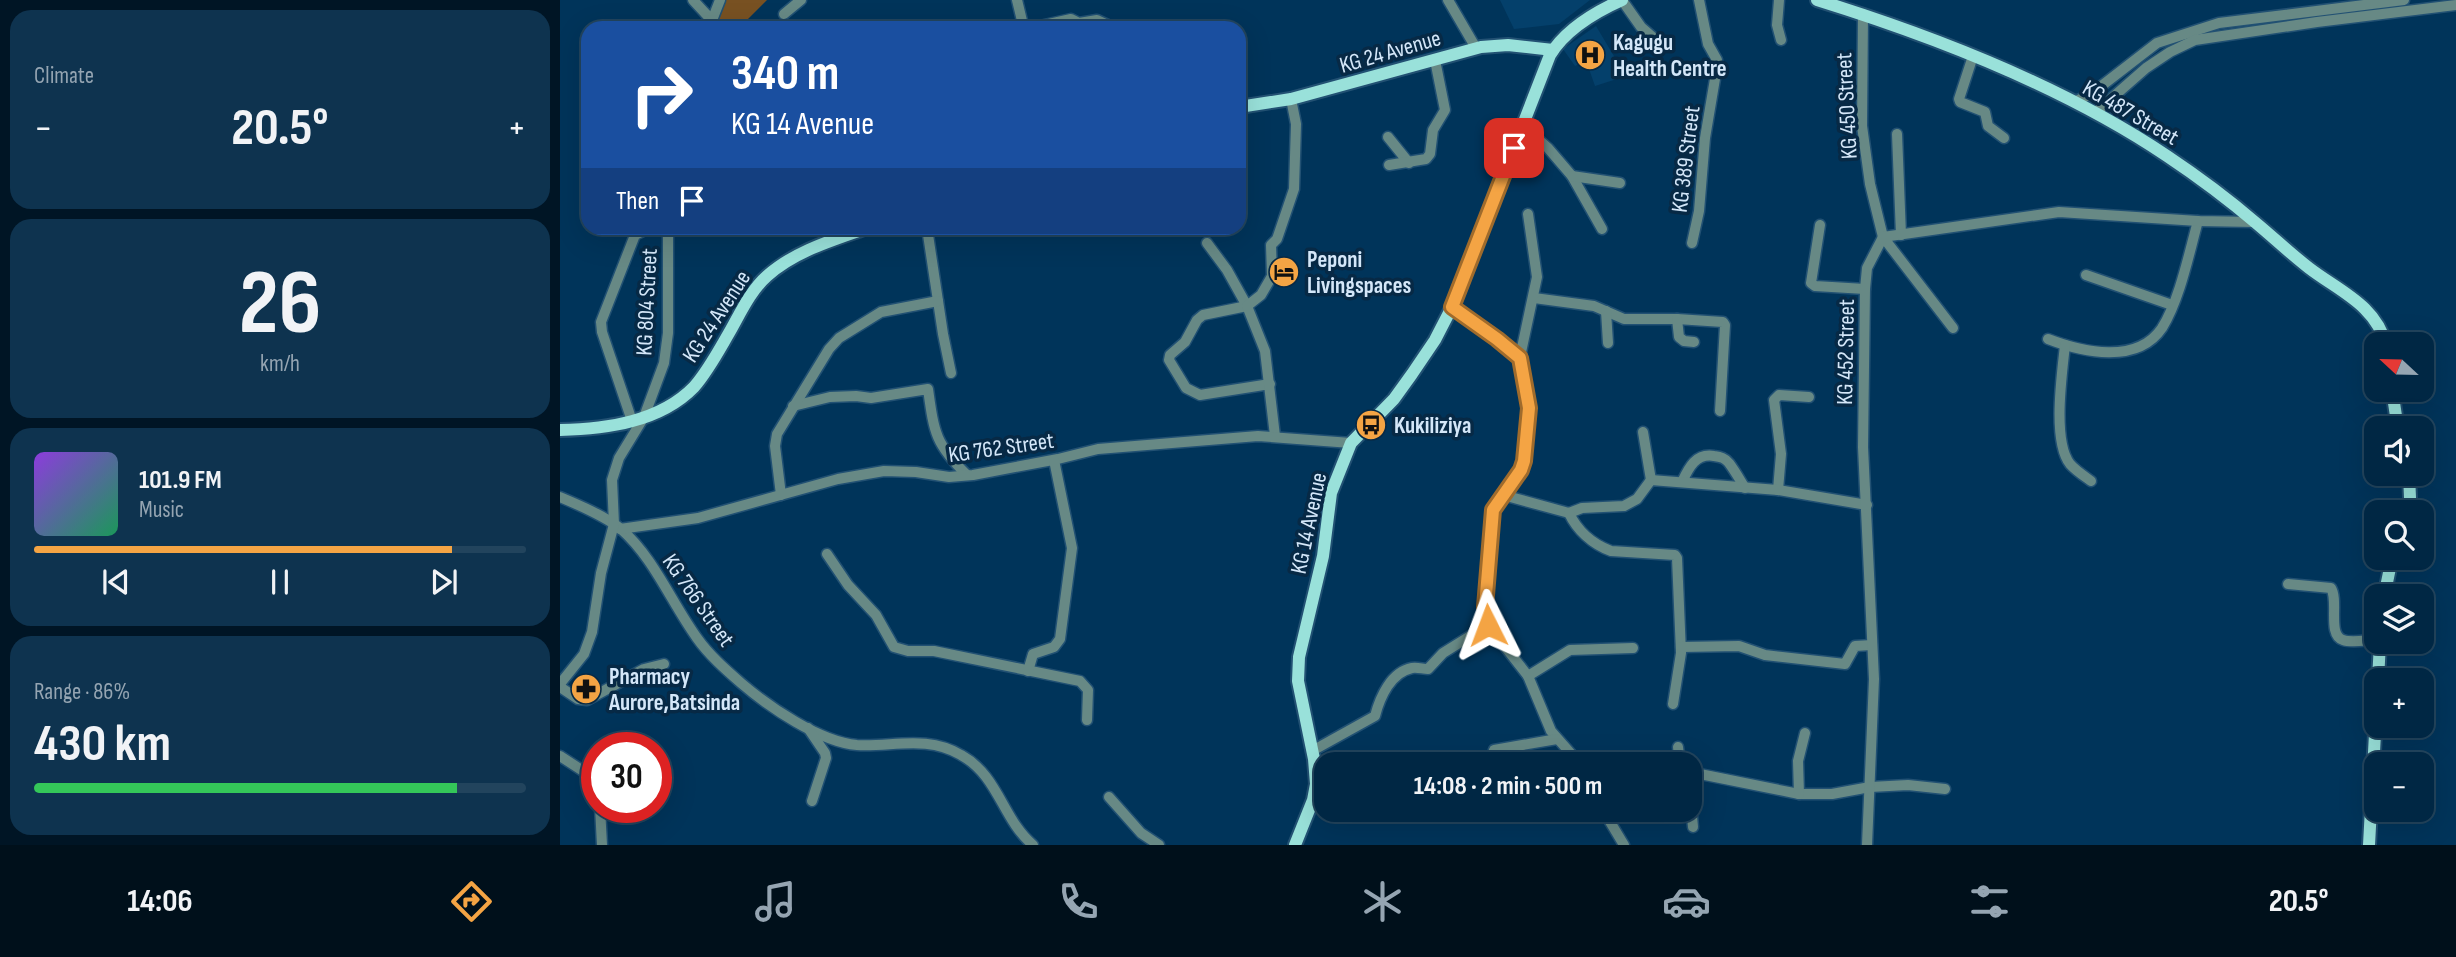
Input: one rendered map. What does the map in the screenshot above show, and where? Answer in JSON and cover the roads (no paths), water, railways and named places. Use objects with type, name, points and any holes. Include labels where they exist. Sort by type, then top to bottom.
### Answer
[{"type":"main road","name":"KG 14 Avenue","points":[[1296,845],[1315,792],[1316,773],[1298,681],[1299,657],[1323,556],[1331,493],[1351,443],[1406,382],[1435,340],[1452,307],[1544,66],[1553,50],[1568,33],[1584,21],[1622,0]]},
{"type":"main road","name":"KG 487 Street","points":[[1817,0],[1863,14],[1973,56],[2096,113],[2166,155],[2255,222],[2310,269],[2360,304],[2383,332]]},
{"type":"main road","points":[[1857,0],[1876,19]]},
{"type":"main road","name":"KG 24 Avenue","points":[[1246,106],[1291,99],[1476,48],[1499,44],[1553,50]]},
{"type":"main road","name":"KG 24 Avenue","points":[[560,430],[606,428],[638,419],[671,405],[692,388],[709,368],[754,289],[765,277],[828,235]]},
{"type":"main road","points":[[2369,845],[2375,738]]},
{"type":"street","points":[[693,0],[710,21]]},
{"type":"street","points":[[714,21],[720,0]]},
{"type":"street","points":[[784,14],[801,0]]},
{"type":"street","points":[[1017,0],[1022,21]]},
{"type":"street","points":[[1448,0],[1476,48]]},
{"type":"street","points":[[1622,0],[1641,27],[1663,46]]},
{"type":"street","name":"KG 389 Street","points":[[1692,243],[1699,211],[1705,138],[1717,67],[1717,60],[1708,44],[1699,0]]},
{"type":"street","points":[[1779,0],[1777,25],[1781,40]]},
{"type":"street","points":[[2074,102],[2091,94],[2157,43],[2219,23],[2404,0]]},
{"type":"street","points":[[2096,113],[2146,68],[2195,40],[2456,5]]},
{"type":"street","name":"KG 450 Street","points":[[1863,14],[1862,126],[1870,184],[1883,237]]},
{"type":"street","points":[[1973,56],[1960,102],[1985,112],[1988,126],[2004,138]]},
{"type":"street","points":[[1389,165],[1426,159],[1430,154],[1433,130],[1445,110],[1435,60]]},
{"type":"street","points":[[1270,384],[1205,396],[1195,394],[1186,388],[1169,360],[1170,355],[1185,342],[1197,320],[1203,315],[1247,306],[1261,295],[1272,276],[1271,245],[1276,239],[1294,189],[1296,134],[1291,99]]},
{"type":"street","points":[[1522,125],[1548,148],[1572,176],[1602,229]]},
{"type":"street","points":[[1896,134],[1901,235]]},
{"type":"street","points":[[1388,137],[1409,163]]},
{"type":"street","points":[[1572,176],[1620,183]]},
{"type":"street","points":[[1883,237],[2059,212],[2255,222]]},
{"type":"street","points":[[1528,214],[1537,277],[1520,358],[1529,408],[1524,461],[1521,470],[1493,510],[1485,607],[1488,625],[1528,676],[1551,731],[1572,752]]},
{"type":"street","points":[[2048,339],[2099,352],[2120,353],[2150,339],[2161,329],[2172,305],[2198,221]]},
{"type":"street","points":[[1820,225],[1811,283],[1815,286],[1865,289]]},
{"type":"street","points":[[635,235],[601,322],[602,332],[638,419]]},
{"type":"street","name":"KG 804 Street","points":[[560,685],[584,654],[592,632],[601,573],[617,526],[612,491],[614,472],[657,385],[667,348],[668,235]]},
{"type":"street","points":[[928,235],[951,373]]},
{"type":"street","points":[[1883,237],[1953,328]]},
{"type":"street","name":"KG 452 Street","points":[[1867,845],[1874,680],[1863,447],[1865,289],[1867,268],[1883,237]]},
{"type":"street","points":[[1207,243],[1227,270],[1247,306],[1265,351],[1275,436]]},
{"type":"street","points":[[2086,275],[2172,305]]},
{"type":"street","points":[[1534,298],[1594,306],[1624,319],[1677,318],[1723,322],[1720,411]]},
{"type":"street","points":[[781,495],[775,440],[829,349],[850,330],[881,312],[938,301]]},
{"type":"street","points":[[1452,307],[1520,358]]},
{"type":"street","points":[[1606,311],[1608,342]]},
{"type":"street","points":[[1677,318],[1679,337],[1684,341],[1694,342]]},
{"type":"street","points":[[2065,345],[2059,407],[2060,433],[2070,465],[2091,481]]},
{"type":"street","points":[[793,406],[830,397],[871,398],[928,389],[938,440],[948,457],[967,475]]},
{"type":"street","points":[[1778,490],[1781,454],[1774,400],[1779,395],[1809,397]]},
{"type":"street","points":[[1503,495],[1569,513],[1582,508],[1624,506],[1637,499],[1651,480],[1643,432]]},
{"type":"street","name":"KG 762 Street","points":[[617,526],[698,518],[838,478],[884,471],[949,477],[1054,460],[1098,449],[1275,436],[1351,443]]},
{"type":"street","points":[[1682,482],[1689,467],[1705,454],[1728,461],[1745,488]]},
{"type":"street","points":[[1028,671],[1033,654],[1054,647],[1060,639],[1072,555],[1054,460]]},
{"type":"street","points":[[1651,480],[1778,490],[1867,505]]},
{"type":"street","points":[[560,497],[617,526]]},
{"type":"street","points":[[1569,513],[1579,529],[1611,551],[1676,556],[1681,647],[1673,704]]},
{"type":"street","name":"KG 766 Street","points":[[617,526],[637,546],[710,654],[744,685],[807,726],[838,741],[857,745],[916,742],[940,746],[960,754],[979,768],[992,783],[1014,822],[1032,845]]},
{"type":"street","points":[[827,554],[848,585],[876,615],[894,647],[908,651],[934,651],[1085,684],[1088,690],[1087,720]]},
{"type":"street","points":[[2288,584],[2331,588],[2335,595],[2334,629],[2337,637],[2343,641],[2364,641]]},
{"type":"street","points":[[1312,751],[1375,716],[1379,702],[1394,677],[1402,671],[1415,667],[1428,669],[1443,653],[1488,625]]},
{"type":"street","points":[[1681,647],[1739,646],[1765,655],[1845,664],[1855,646],[1871,645]]},
{"type":"street","points":[[1528,676],[1570,650],[1633,648]]},
{"type":"street","points":[[560,685],[578,699],[587,700],[644,669],[664,664]]},
{"type":"street","points":[[807,726],[826,758],[812,801]]},
{"type":"street","points":[[1799,794],[1798,761],[1805,733]]},
{"type":"street","points":[[1493,752],[1557,739]]},
{"type":"street","points":[[1678,747],[1678,752]]},
{"type":"street","points":[[560,756],[581,770]]},
{"type":"street","points":[[1702,774],[1799,794],[1832,794],[1870,787],[1908,785],[1945,789]]},
{"type":"street","points":[[1109,797],[1141,833],[1159,845]]},
{"type":"street","points":[[1610,822],[1624,845]]},
{"type":"street","points":[[1693,822],[1693,827]]},
{"type":"street","points":[[601,823],[602,845]]},
{"type":"place","name":"Kagugu Health Centre","points":[[1590,55]]},
{"type":"place","name":"Peponi Livingspaces","points":[[1284,272]]},
{"type":"place","name":"Kukiliziya","points":[[1371,425]]},
{"type":"place","name":"Pharmacy Aurore,Batsinda","points":[[586,689]]}]
